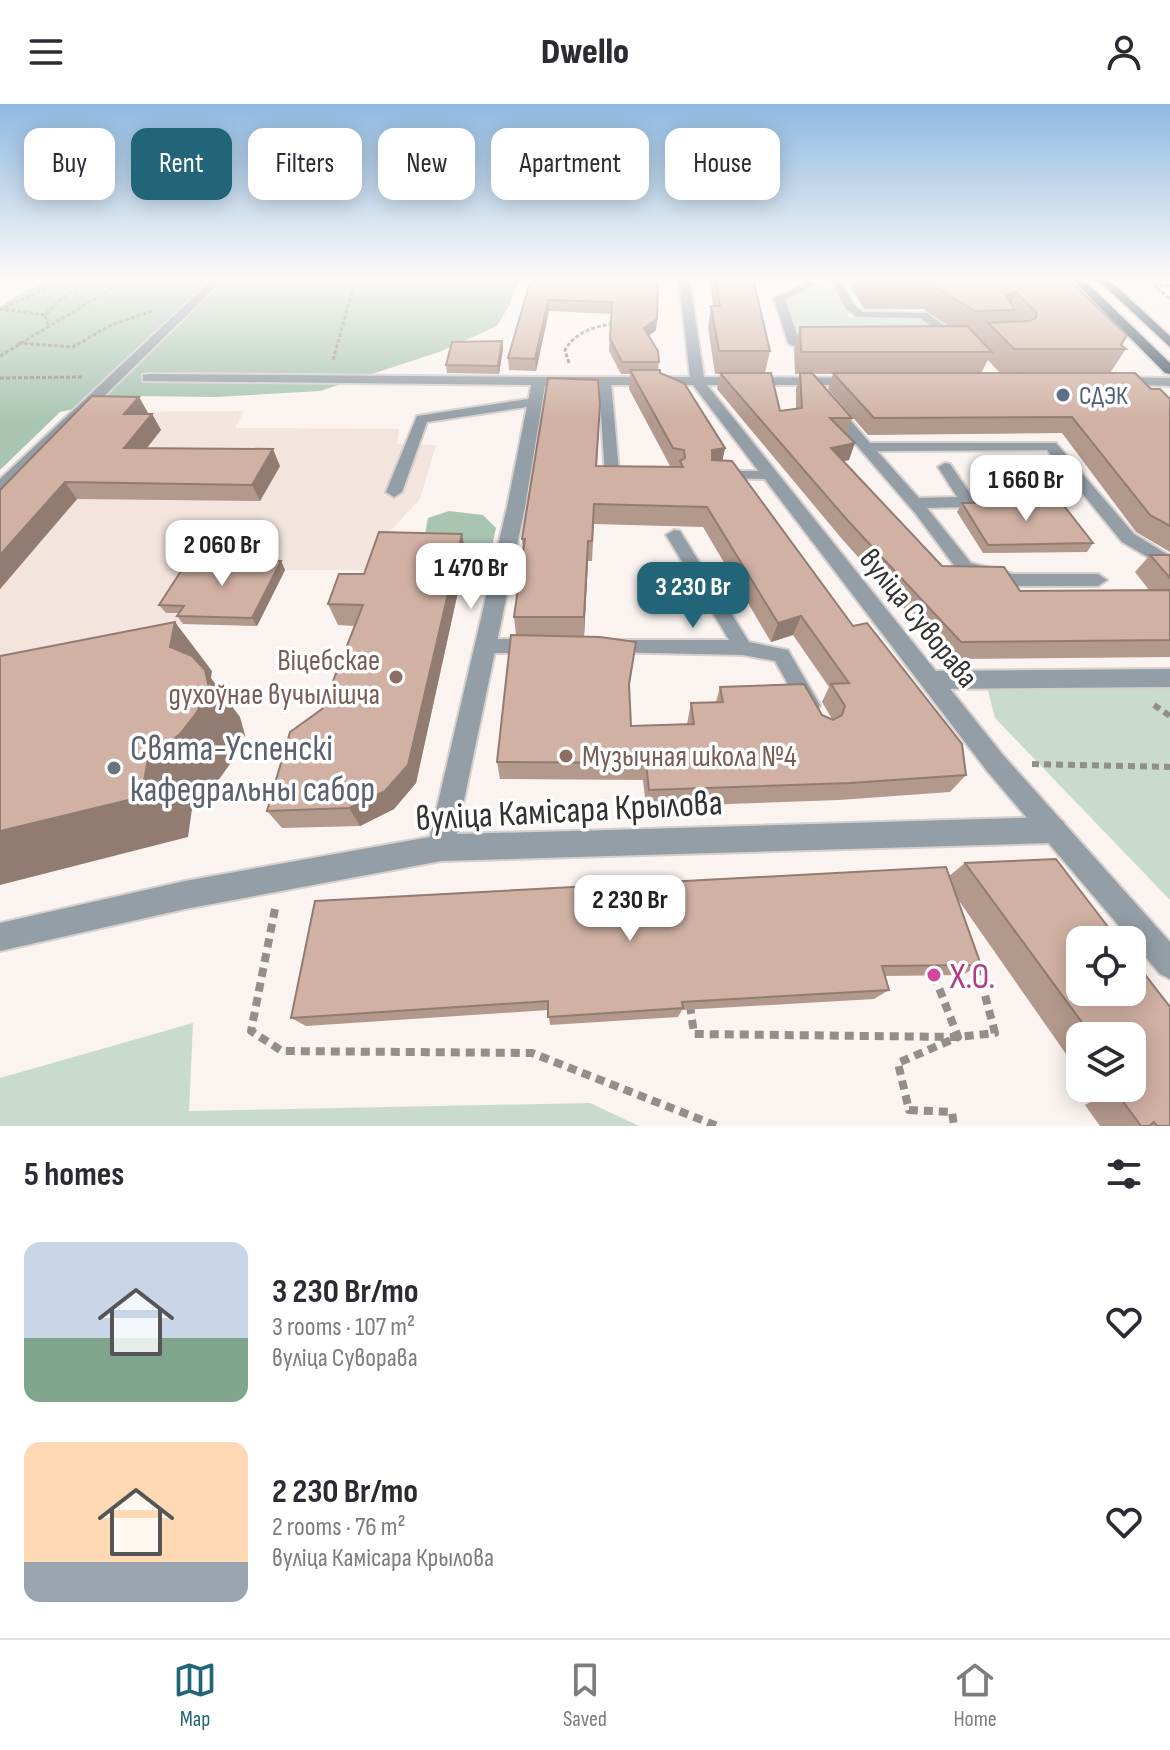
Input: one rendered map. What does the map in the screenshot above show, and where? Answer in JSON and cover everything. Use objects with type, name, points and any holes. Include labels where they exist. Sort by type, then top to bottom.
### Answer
[{"type":"main road","points":[[1125,326],[1170,370]]},
{"type":"main road","points":[[1152,326],[1170,343]]},
{"type":"street","points":[[0,488],[169,326]]},
{"type":"street","name":"вуліца Суворава","points":[[689,326],[694,368],[699,383],[767,475],[995,763],[1170,964]]},
{"type":"street","points":[[148,378],[329,380],[537,392],[605,382],[872,381]]},
{"type":"street","points":[[1102,381],[1170,382]]},
{"type":"street","points":[[441,848],[486,646],[537,392]]},
{"type":"street","points":[[931,680],[1170,678]]},
{"type":"street","name":"вуліца Камісара Крылова","points":[[0,937],[185,895],[441,848],[1054,830]]},
{"type":"lane","points":[[788,326],[794,343],[839,343]]},
{"type":"lane","points":[[938,326],[972,347]]},
{"type":"lane","points":[[930,342],[961,342]]},
{"type":"lane","points":[[811,381],[915,503],[965,568],[1013,580],[1098,580]]},
{"type":"lane","points":[[605,382],[612,476],[643,476]]},
{"type":"lane","points":[[394,492],[422,419],[537,392]]},
{"type":"lane","points":[[866,447],[1051,446],[1128,538],[1170,564]]},
{"type":"lane","points":[[915,503],[968,502],[945,467]]},
{"type":"lane","points":[[716,475],[767,475]]},
{"type":"lane","points":[[674,535],[743,648]]},
{"type":"lane","points":[[486,646],[546,646]]},
{"type":"lane","points":[[592,647],[743,648],[781,655],[822,726]]},
{"type":"path","points":[[1,354],[47,326]]},
{"type":"path","points":[[18,343],[73,347],[110,326]]},
{"type":"path","points":[[329,380],[343,326]]},
{"type":"path","points":[[575,368],[569,363],[565,350],[569,340],[583,332],[609,326]]},
{"type":"path","points":[[0,378],[114,377]]},
{"type":"path","points":[[995,763],[1170,767]]},
{"type":"path","points":[[281,877],[251,1031],[282,1051],[532,1053],[717,1126]]},
{"type":"path","points":[[687,989],[694,1034],[958,1037],[995,1033],[983,975],[970,947]]},
{"type":"path","points":[[934,975],[958,1037]]},
{"type":"path","points":[[954,1126],[952,1112],[909,1110],[898,1063],[958,1037]]},
{"type":"shaded area","points":[[244,411],[235,428],[399,429],[397,444],[436,445],[420,499],[379,543],[367,570],[285,570],[257,626],[183,624],[0,680],[0,521],[102,412]]},
{"type":"green space","points":[[0,326],[497,326],[439,352],[320,391],[216,397],[131,396],[60,412],[0,470]]},
{"type":"green space","points":[[792,326],[929,326],[945,340],[807,340],[795,334]]},
{"type":"green space","points":[[449,511],[483,515],[496,528],[492,546],[466,552],[425,534],[428,518]]},
{"type":"green space","points":[[983,671],[1170,673],[1170,900],[995,718]]},
{"type":"green space","points":[[193,1023],[189,1111],[590,1103],[639,1126],[0,1126],[0,1078]]},
{"type":"building","points":[[517,326],[542,326],[535,359],[508,358]]},
{"type":"building","points":[[611,326],[647,326],[644,328],[658,351],[659,362],[622,362],[610,339]]},
{"type":"building","points":[[715,326],[764,326],[770,351],[719,351]]},
{"type":"building","points":[[967,326],[992,352],[801,352],[800,327]]},
{"type":"building","points":[[991,326],[1117,326],[1127,335],[1121,345],[1126,349],[1014,349]]},
{"type":"building","points":[[502,341],[498,366],[446,365],[452,342]]},
{"type":"building","points":[[630,370],[660,370],[660,373],[684,383],[725,448],[712,450],[712,460],[732,461],[853,626],[867,623],[962,744],[966,775],[850,783],[649,790],[646,763],[497,762],[511,635],[600,637],[636,642],[629,684],[631,726],[694,724],[691,703],[723,702],[720,687],[804,684],[822,715],[833,720],[842,715],[845,706],[831,684],[849,683],[801,616],[778,623],[707,507],[594,504],[592,541],[588,541],[584,617],[514,617],[525,539],[522,539],[548,378],[598,380],[600,405],[596,466],[683,467],[680,461],[685,458],[684,450],[673,448]]},
{"type":"building","points":[[720,373],[771,373],[780,411],[802,408],[800,373],[812,373],[852,418],[830,418],[855,443],[831,448],[942,566],[1004,567],[1020,591],[1170,590],[1170,640],[961,642],[849,522]]},
{"type":"building","points":[[833,373],[1135,373],[1151,389],[1160,389],[1170,399],[1170,526],[1150,515],[1072,417],[874,418]]},
{"type":"building","points":[[92,396],[139,397],[124,414],[152,414],[124,448],[273,449],[252,485],[65,482],[0,555],[0,490]]},
{"type":"building","points":[[1061,502],[1093,543],[988,545],[962,503]]},
{"type":"building","name":"Віцебскае духоўнае вучылішча","points":[[379,532],[462,534],[408,765],[385,791],[349,808],[267,811],[290,732],[322,709],[363,605],[328,604],[339,574],[364,574]]},
{"type":"building","points":[[1150,555],[1170,555],[1170,578]]},
{"type":"building","points":[[205,559],[281,561],[252,618],[177,616],[184,606],[159,605],[181,571],[198,571]]},
{"type":"building","points":[[175,622],[170,647],[192,656],[205,670],[209,688],[197,712],[180,734],[148,759],[141,797],[0,831],[0,656]]},
{"type":"building","points":[[1056,859],[1107,926],[1066,926],[1066,1001],[965,863]]},
{"type":"building","points":[[946,867],[981,965],[882,966],[889,990],[682,1002],[683,1008],[548,1017],[548,1001],[291,1018],[315,901]]},
{"type":"building","points":[[1146,976],[1170,1007],[1170,1126],[1157,1126],[1154,1122],[1141,1126],[1123,1102],[1146,1102],[1146,1022],[1082,1022],[1070,1006],[1146,1006]]},
{"type":"place","name":"СДЭК","points":[[1063,395]]},
{"type":"place","name":"Віцебскае духоўнае вучылішча","points":[[396,677]]},
{"type":"place","name":"Музычная школа №4","points":[[566,756]]},
{"type":"place","name":"Свята-Успенскі кафедральны сабор","points":[[114,768]]},
{"type":"place","name":"X.O.","points":[[934,975]]}]
